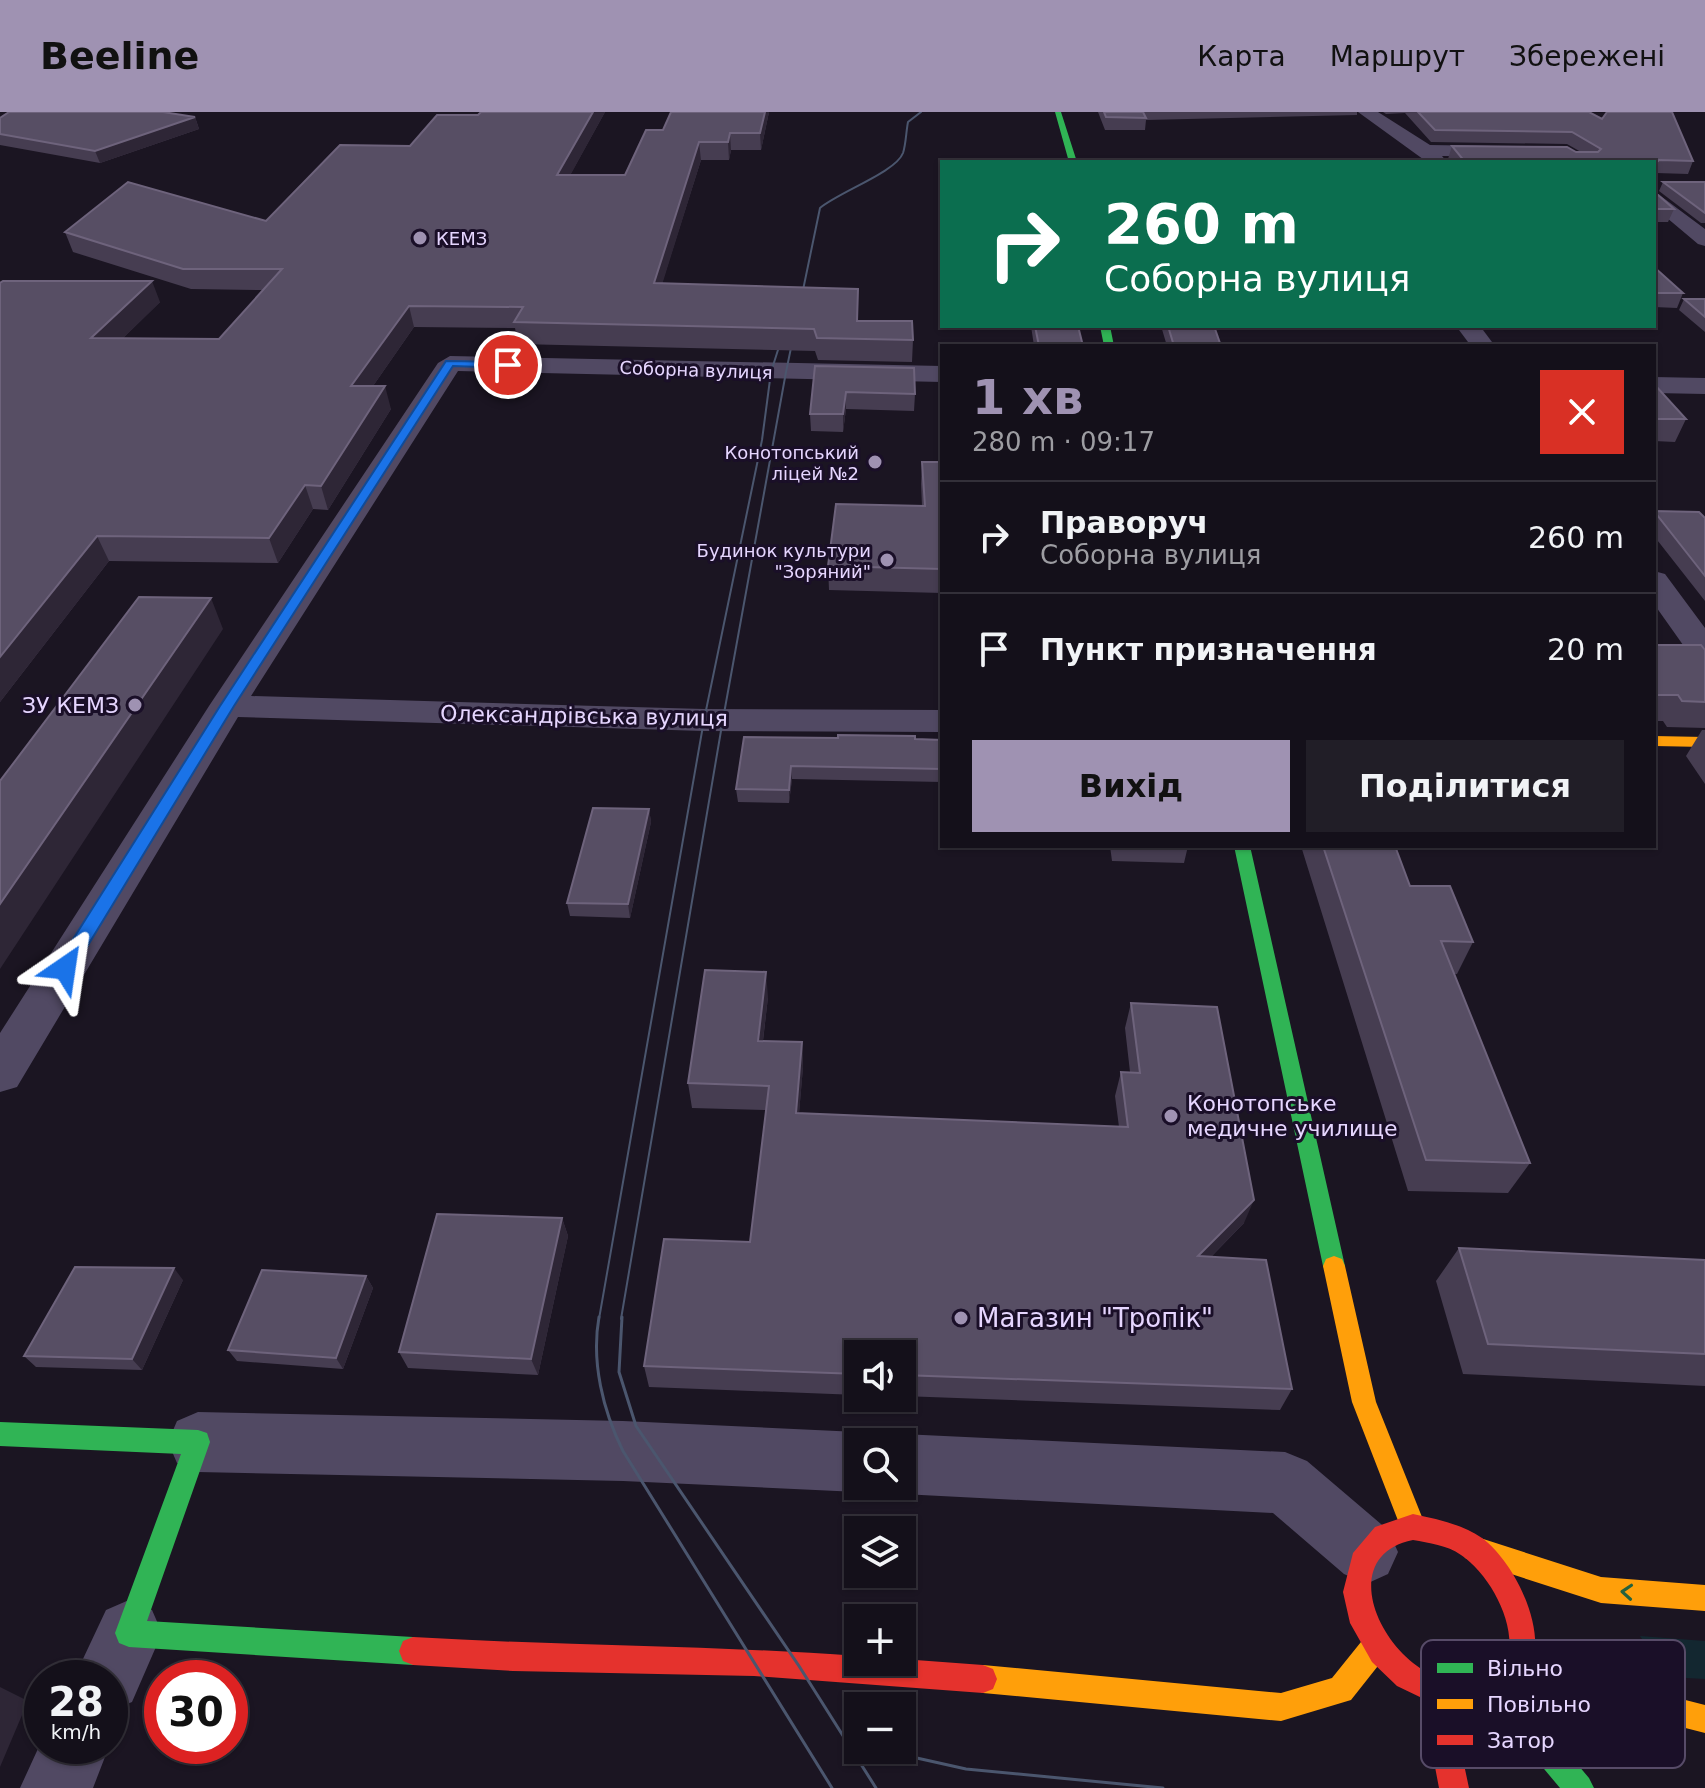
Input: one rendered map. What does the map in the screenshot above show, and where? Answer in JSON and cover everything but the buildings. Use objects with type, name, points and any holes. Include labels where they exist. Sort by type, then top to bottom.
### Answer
[{"type":"main road","points":[[1058,112],[1072,160]]},
{"type":"main road","points":[[1656,741],[1705,742]]},
{"type":"main road","points":[[1242,848],[1364,1402],[1389,1540]]},
{"type":"main road","points":[[0,1434],[198,1442],[118,1656],[513,1657],[754,1662],[937,1675],[1281,1707],[1341,1690],[1375,1647]]},
{"type":"main road","points":[[1421,1687],[1402,1676],[1375,1647],[1360,1613],[1356,1579],[1389,1540],[1444,1533],[1474,1549],[1601,1590],[1705,1598]]},
{"type":"main road","points":[[1474,1549],[1501,1575],[1518,1607],[1524,1640]]},
{"type":"main road","points":[[1685,1714],[1705,1719]]},
{"type":"main road","points":[[1450,1768],[1454,1788]]},
{"type":"main road","points":[[1562,1768],[1579,1788]]},
{"type":"street","points":[[1366,112],[1432,156],[1567,152],[1581,160]]},
{"type":"street","points":[[1658,187],[1705,240]]},
{"type":"street","name":"Соборна вулиця","points":[[227,706],[450,363],[940,374]]},
{"type":"street","points":[[1656,385],[1705,386]]},
{"type":"street","points":[[1656,584],[1705,652]]},
{"type":"street","points":[[0,1073],[227,706]]},
{"type":"street","name":"Олександрівська вулиця","points":[[227,706],[704,720],[940,721]]},
{"type":"street","points":[[198,1442],[623,1451],[844,1461]]},
{"type":"street","points":[[916,1465],[1285,1483],[1389,1540]]},
{"type":"street","points":[[56,1788],[67,1764]]},
{"type":"shaded area","points":[[1640,1636],[1705,1641],[1705,1679],[1685,1678],[1685,1640],[1643,1640]]},
{"type":"tram line","points":[[621,1319],[723,719],[786,372],[820,208],[879,175],[898,160],[903,153],[908,122],[921,112]]},
{"type":"tram line","points":[[599,1319],[704,720],[762,440],[771,372],[784,331]]},
{"type":"tram line","points":[[599,1317],[597,1351],[600,1386],[623,1451],[832,1788]]},
{"type":"tram line","points":[[622,1317],[619,1372],[636,1426],[799,1666],[876,1788]]},
{"type":"tram line","points":[[916,1758],[966,1769],[1163,1788]]},
{"type":"traffic: fast","points":[[1058,112],[1072,160]]},
{"type":"traffic: fast","points":[[1105,328],[1109,344]]},
{"type":"traffic: fast","points":[[1242,848],[1334,1266]]},
{"type":"traffic: fast","points":[[0,1434],[198,1442],[129,1633],[413,1651]]},
{"type":"traffic: fast","points":[[1562,1768],[1579,1788]]},
{"type":"traffic: slow","points":[[1656,741],[1705,742]]},
{"type":"traffic: slow","points":[[1334,1266],[1364,1402],[1413,1527]]},
{"type":"traffic: slow","points":[[1474,1549],[1601,1590],[1705,1598]]},
{"type":"traffic: slow","points":[[983,1679],[1281,1707],[1341,1690],[1375,1647]]},
{"type":"traffic: slow","points":[[1685,1714],[1705,1719]]},
{"type":"traffic: jam","points":[[1413,1527],[1446,1534],[1476,1550],[1510,1597],[1523,1640]]},
{"type":"traffic: jam","points":[[1413,1527],[1384,1536],[1362,1562],[1357,1592],[1364,1623],[1382,1652],[1407,1676],[1421,1683]]},
{"type":"traffic: jam","points":[[413,1651],[513,1657],[754,1662],[983,1679]]},
{"type":"traffic: jam","points":[[1450,1768],[1454,1788]]},
{"type":"place","name":"КЕМЗ","points":[[420,238]]},
{"type":"place","name":"Конотопський ліцей №2","points":[[875,462]]},
{"type":"place","name":"Будинок культури \"Зоряний\"","points":[[887,560]]},
{"type":"place","name":"ЗУ КЕМЗ","points":[[135,705]]},
{"type":"place","name":"Конотопське медичне училище","points":[[1171,1116]]},
{"type":"place","name":"Магазин \"Тропік\"","points":[[961,1318]]},
{"type":"route","points":[[65,968],[227,706],[450,363],[508,365]]}]
